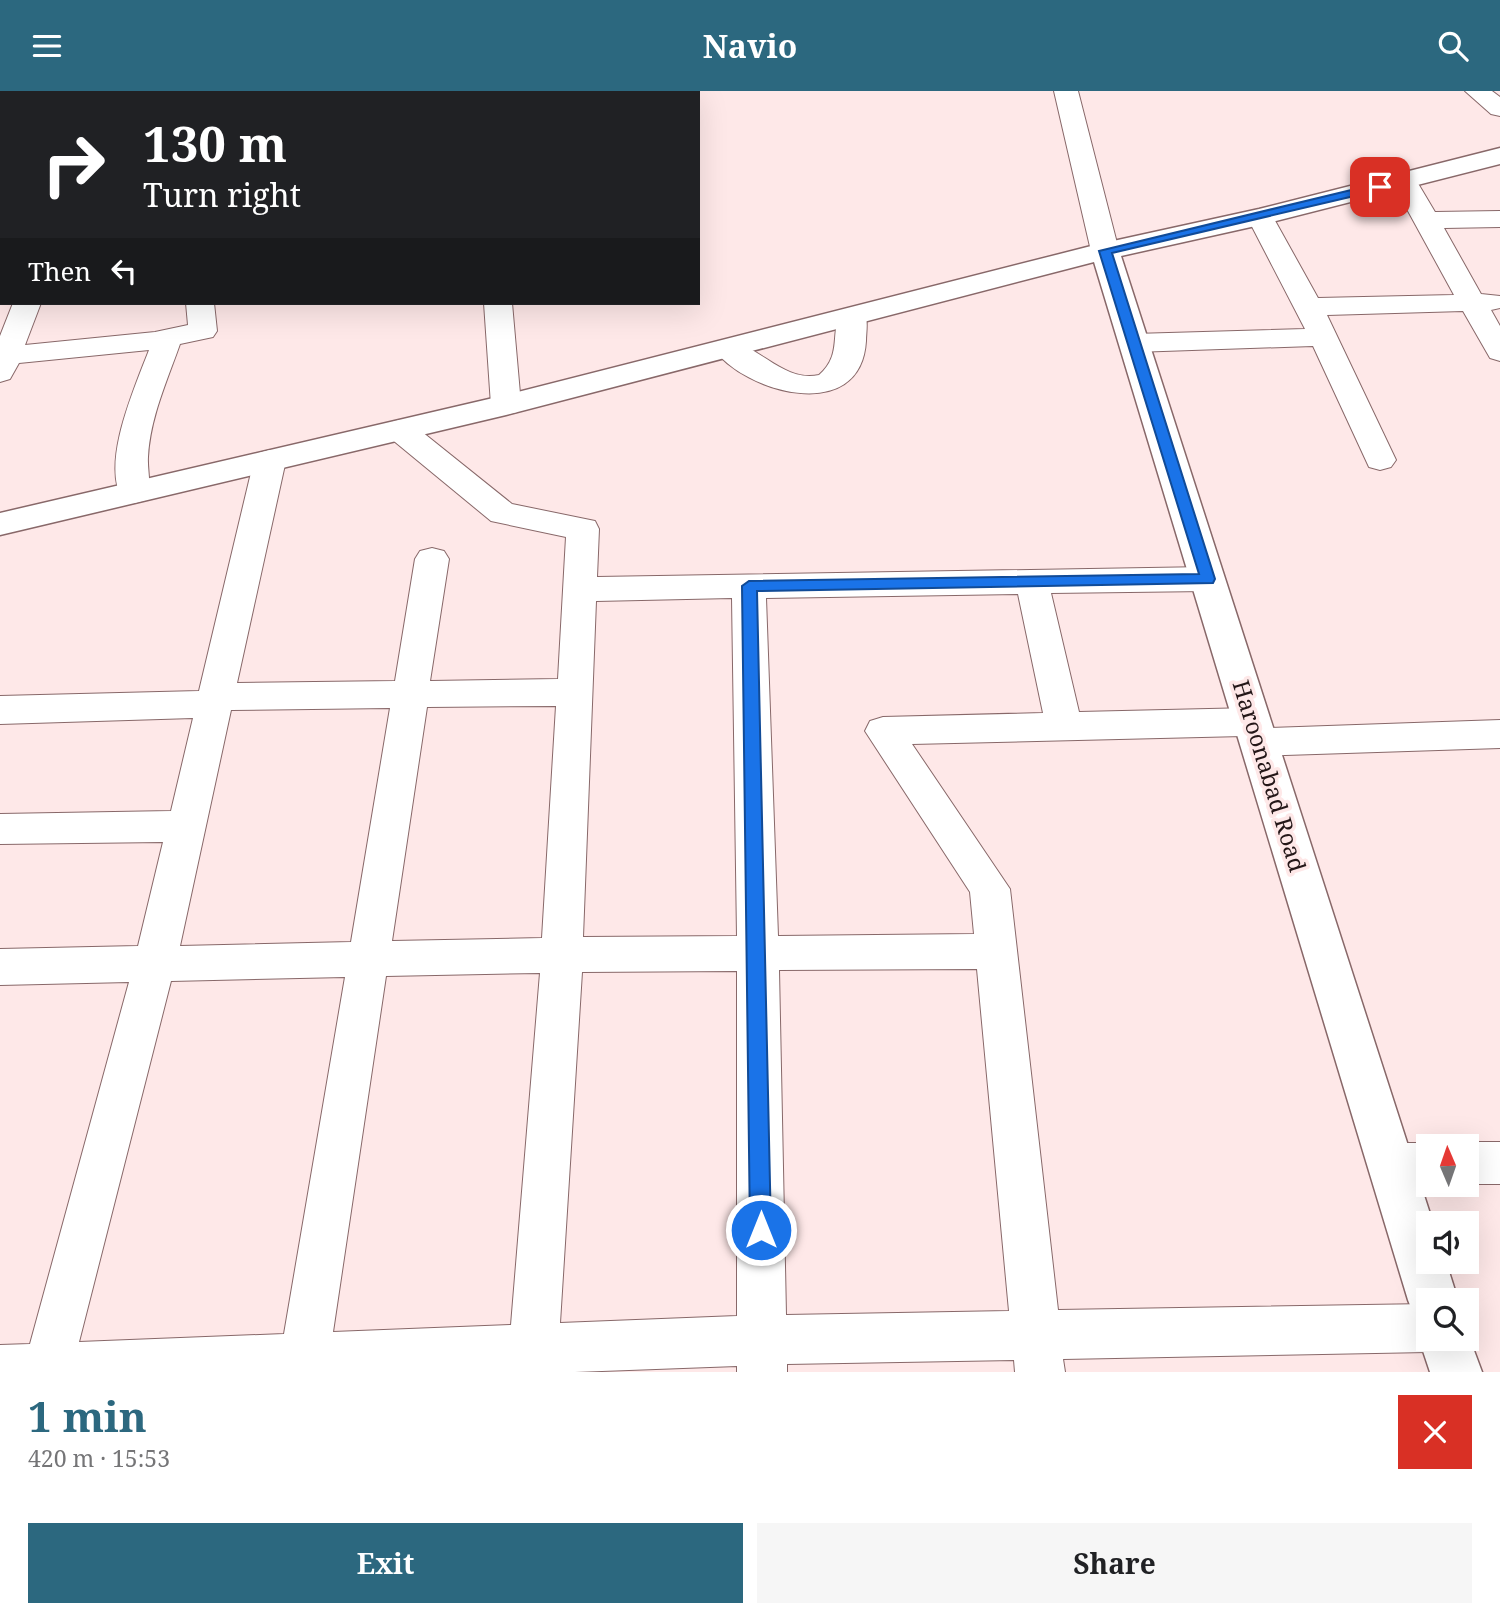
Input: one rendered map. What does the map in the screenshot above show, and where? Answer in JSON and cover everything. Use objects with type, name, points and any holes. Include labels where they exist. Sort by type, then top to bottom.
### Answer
[{"type":"main road","points":[[0,524],[506,405],[1105,251],[1260,217],[1500,156]]},
{"type":"main road","name":"Haroonabad Road","points":[[1105,251],[1255,732],[1410,1164],[1431,1288]]},
{"type":"main road","points":[[1449,1351],[1456,1372]]},
{"type":"street","points":[[1066,91],[1105,251]]},
{"type":"street","points":[[1477,91],[1500,109]]},
{"type":"street","points":[[1404,180],[1426,220],[1486,302],[1500,352]]},
{"type":"street","points":[[1260,217],[1309,307],[1380,460]]},
{"type":"street","points":[[1426,220],[1500,219]]},
{"type":"street","points":[[1309,307],[1486,302]]},
{"type":"street","points":[[2,362],[26,305]]},
{"type":"street","points":[[2,362],[203,331],[200,305]]},
{"type":"street","points":[[498,305],[506,405]]},
{"type":"street","points":[[727,348],[769,377],[792,385],[813,386],[833,380],[844,370],[852,344],[853,316]]},
{"type":"street","points":[[1134,343],[1323,337]]},
{"type":"street","points":[[134,492],[130,472],[140,417],[168,338]]},
{"type":"street","points":[[400,430],[502,513],[583,529],[562,955],[533,1360]]},
{"type":"street","points":[[47,1369],[155,964],[270,460]]},
{"type":"street","points":[[285,1362],[366,959],[412,694],[432,559]]},
{"type":"street","points":[[580,589],[1208,579]]},
{"type":"street","points":[[1032,582],[1064,727]]},
{"type":"street","points":[[749,586],[758,955],[762,1356]]},
{"type":"street","points":[[0,710],[412,694],[575,692]]},
{"type":"street","points":[[1038,1353],[990,889],[883,731],[1064,727],[1500,734]]},
{"type":"street","points":[[0,829],[186,825]]},
{"type":"street","points":[[0,967],[562,955],[997,951]]},
{"type":"street","points":[[1479,1163],[1500,1163]]},
{"type":"street","points":[[0,1370],[285,1362],[1038,1353],[1416,1329]]},
{"type":"route","points":[[761,1230],[758,955],[749,586],[1208,579],[1105,251],[1380,187]]}]
